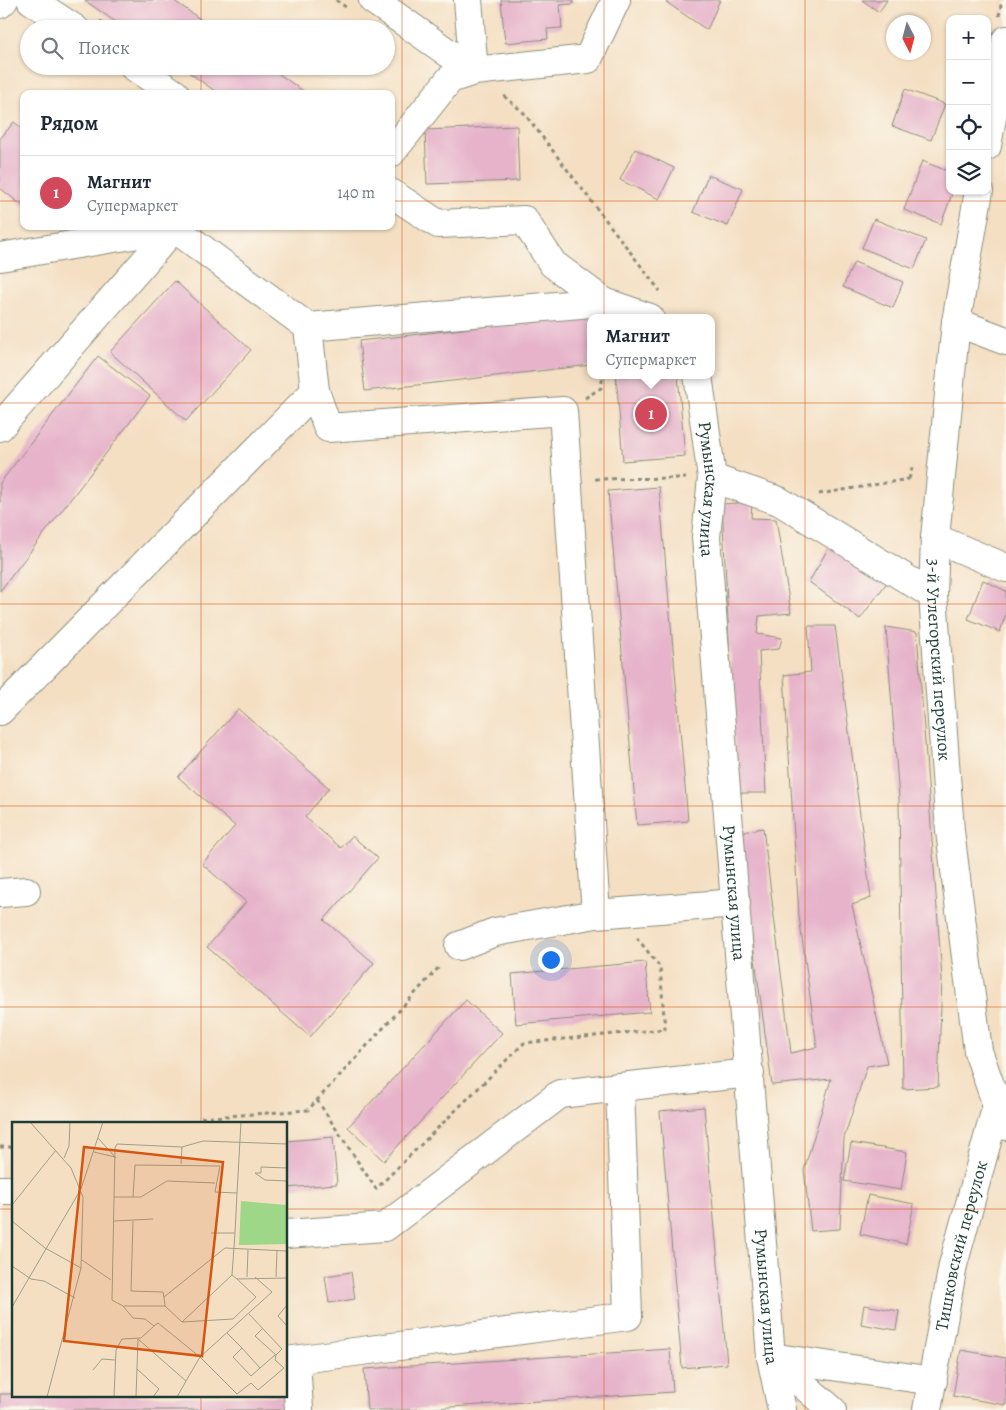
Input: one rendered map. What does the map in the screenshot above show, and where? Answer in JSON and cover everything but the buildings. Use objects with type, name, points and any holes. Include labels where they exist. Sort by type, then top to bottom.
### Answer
[{"type":"street","points":[[0,4],[4,0]]},
{"type":"street","points":[[31,0],[61,20]]},
{"type":"street","points":[[373,0],[474,72]]},
{"type":"street","points":[[468,0],[474,72]]},
{"type":"street","points":[[395,147],[450,79],[474,72],[588,59],[616,0]]},
{"type":"street","points":[[991,124],[1006,40]]},
{"type":"street","points":[[146,75],[169,90]]},
{"type":"street","name":"3-й Углегорский переулок","points":[[978,195],[956,322],[934,538],[933,595],[950,831],[978,1051],[1003,1106]]},
{"type":"street","points":[[395,196],[438,224],[524,220],[553,264],[604,302],[638,314]]},
{"type":"street","points":[[0,257],[162,230]]},
{"type":"street","points":[[0,427],[172,230]]},
{"type":"street","points":[[177,230],[308,327],[604,302]]},
{"type":"street","points":[[956,322],[1006,341]]},
{"type":"street","points":[[308,327],[316,391],[328,428],[563,411],[596,914]]},
{"type":"street","name":"Румынская улица","points":[[699,379],[712,478],[706,537],[772,1357],[782,1410]]},
{"type":"street","points":[[0,711],[316,391]]},
{"type":"street","points":[[712,478],[779,501],[933,595]]},
{"type":"street","points":[[934,538],[1006,568]]},
{"type":"street","points":[[458,946],[495,932],[596,914],[736,903]]},
{"type":"street","points":[[288,1234],[385,1227],[560,1094],[750,1072]]},
{"type":"street","points":[[299,1410],[291,1360],[628,1316],[620,1088]]},
{"type":"street","name":"Тишковский переулок","points":[[927,1410],[953,1265],[1003,1106]]},
{"type":"street","points":[[772,1357],[933,1381]]},
{"type":"street","points":[[772,1357],[832,1410]]},
{"type":"path","points":[[474,72],[524,113],[662,294]]},
{"type":"path","points":[[779,501],[909,479],[942,470]]},
{"type":"path","points":[[568,480],[712,478]]},
{"type":"path","points":[[317,1100],[376,1189],[524,1043],[665,1029],[660,966],[631,931]]},
{"type":"path","points":[[200,1122],[199,1118],[308,1110],[458,946]]},
{"type":"place","name":"Магнит","points":[[651,414]]}]
